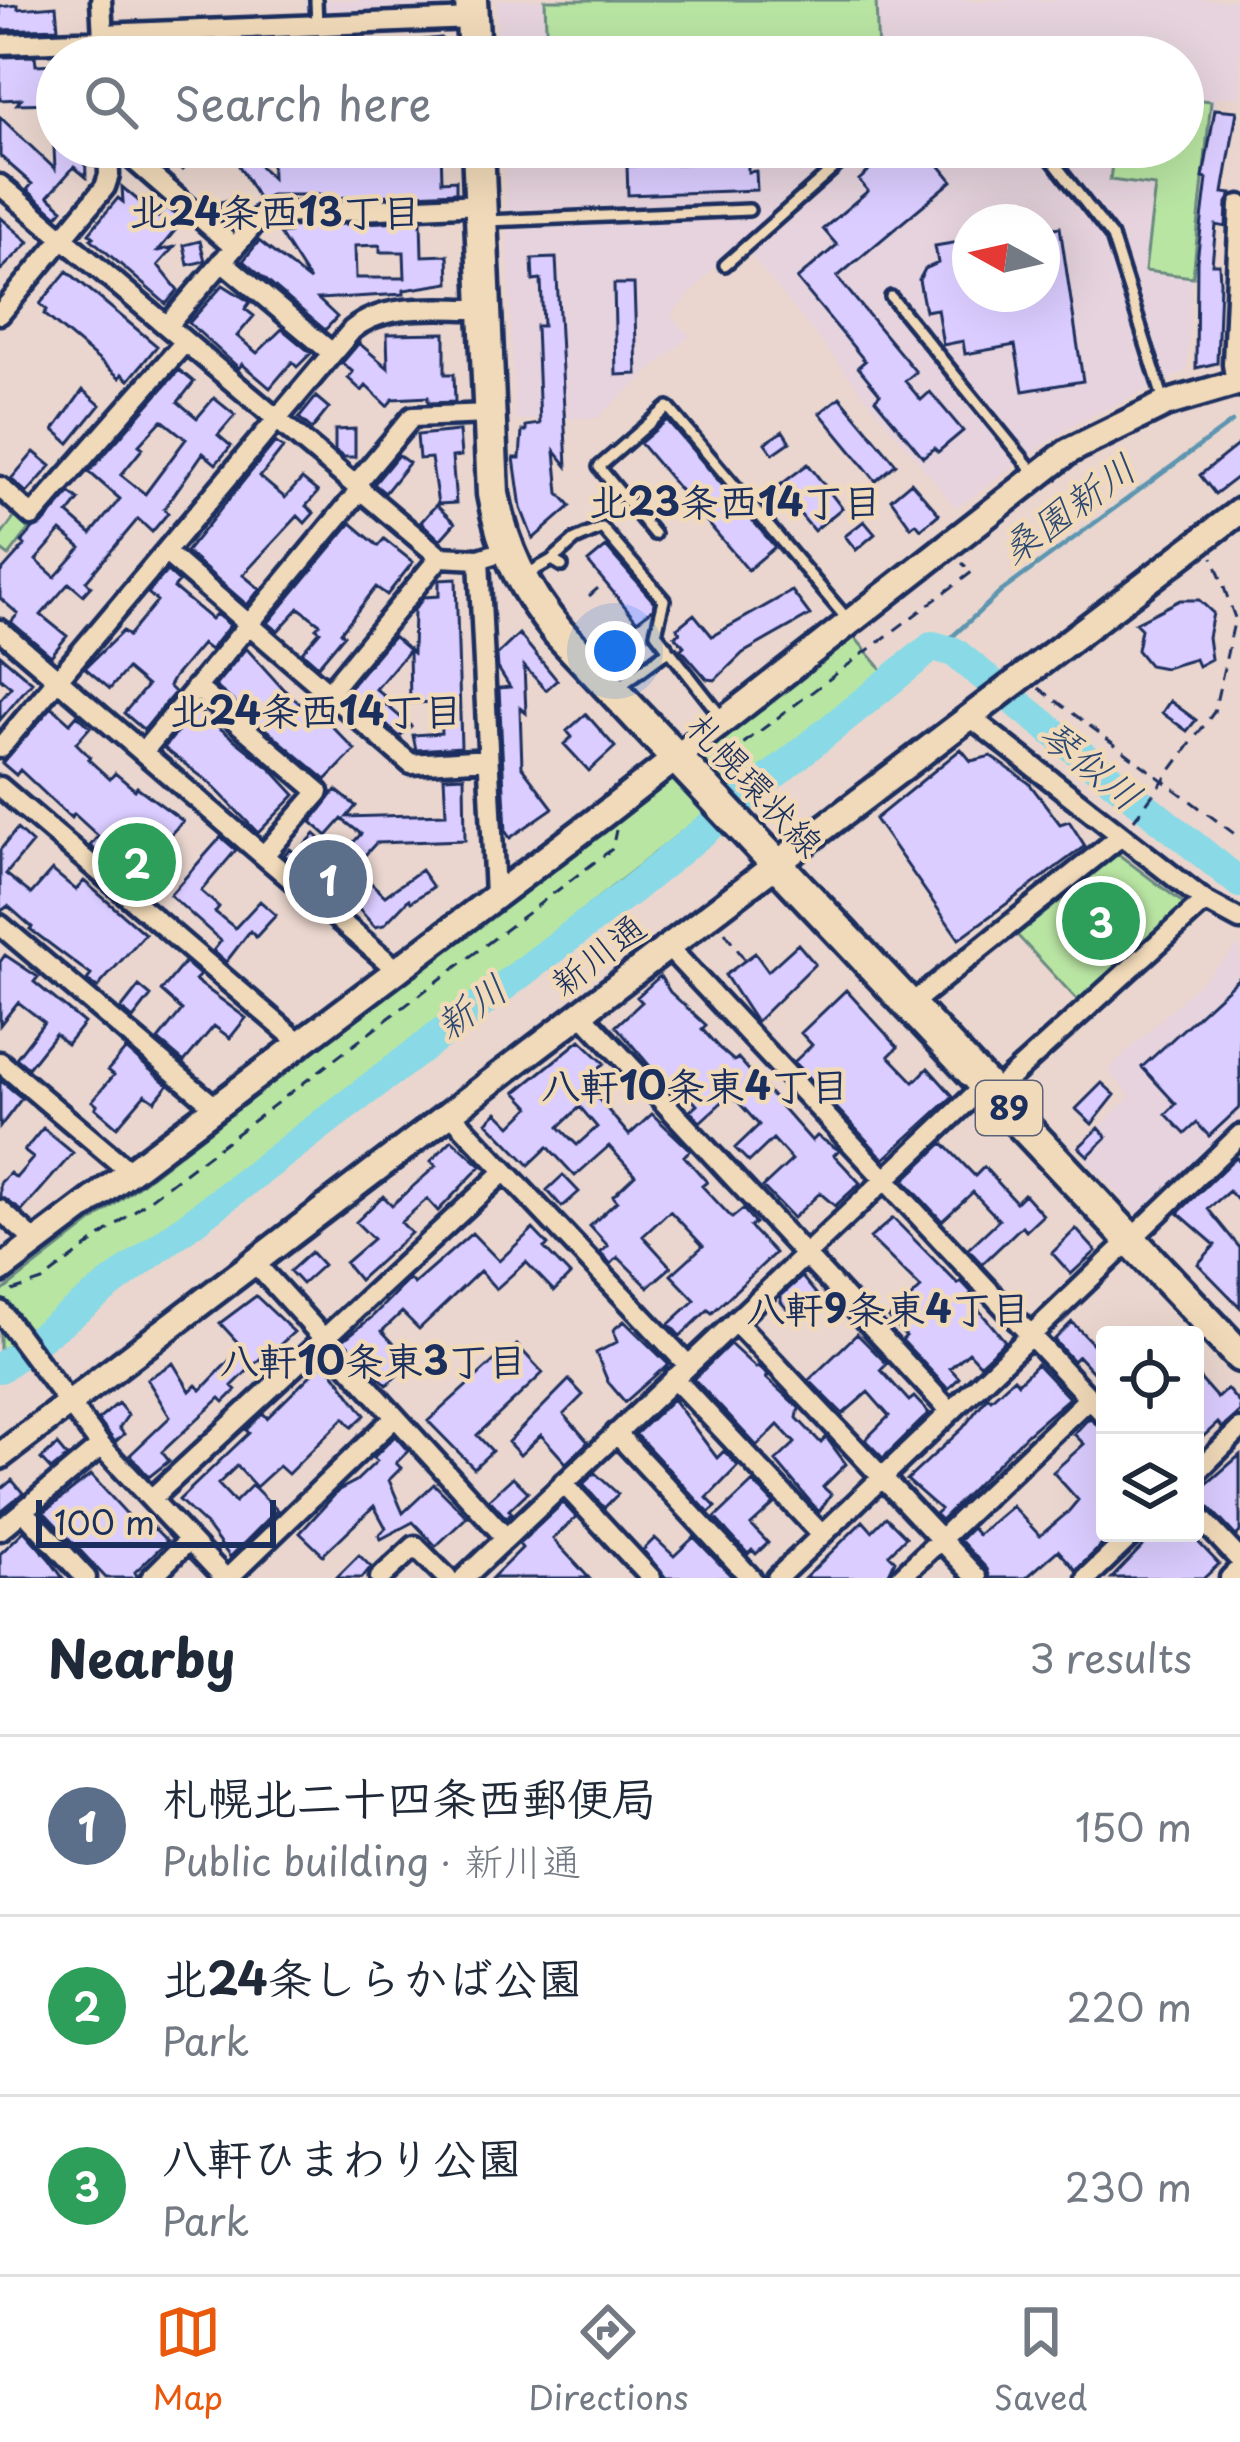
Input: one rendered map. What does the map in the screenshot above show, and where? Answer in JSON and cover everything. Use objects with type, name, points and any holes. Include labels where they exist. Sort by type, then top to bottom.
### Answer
[{"type":"main road","name":"札幌環状線","points":[[479,168],[493,494],[502,562],[559,633],[1240,1356]]},
{"type":"street","points":[[101,0],[103,36]]},
{"type":"street","points":[[198,36],[471,10]]},
{"type":"street","points":[[0,44],[36,44]]},
{"type":"street","points":[[0,314],[105,187],[106,168]]},
{"type":"street","points":[[140,168],[332,353]]},
{"type":"street","points":[[0,185],[440,557],[502,562],[488,759],[495,896]]},
{"type":"street","points":[[6,1280],[35,1241],[495,896],[1069,451],[1166,404],[1238,383],[1233,364],[1240,205]]},
{"type":"street","points":[[167,326],[262,215],[481,213]]},
{"type":"street","points":[[0,748],[368,316],[485,309]]},
{"type":"street","points":[[0,487],[32,516],[185,342]]},
{"type":"street","points":[[142,752],[412,417],[490,414]]},
{"type":"street","name":"新川通","points":[[0,1456],[973,713],[1027,682],[1240,511]]},
{"type":"street","points":[[164,552],[410,764],[488,759]]},
{"type":"street","points":[[328,693],[440,557]]},
{"type":"street","points":[[0,630],[396,969]]},
{"type":"street","points":[[196,686],[319,792],[263,855]]},
{"type":"street","points":[[973,713],[1125,831],[1205,901],[1240,920]]},
{"type":"street","points":[[0,787],[299,1042]]},
{"type":"street","points":[[911,1004],[1125,831]]},
{"type":"street","points":[[464,1578],[884,1180],[1205,901]]},
{"type":"street","points":[[0,925],[214,1106]]},
{"type":"street","points":[[668,947],[1096,1405]]},
{"type":"street","points":[[582,1013],[949,1410]]},
{"type":"street","points":[[0,1062],[130,1172]]},
{"type":"street","points":[[450,1113],[821,1534]]},
{"type":"street","points":[[777,1578],[1130,1236],[1239,1138]]},
{"type":"street","points":[[151,1499],[505,1171]]},
{"type":"street","points":[[0,1210],[35,1241]]},
{"type":"street","points":[[253,1261],[506,1538]]},
{"type":"street","points":[[1,1312],[101,1446],[227,1578],[394,1418]]},
{"type":"street","points":[[735,1321],[976,1578]]},
{"type":"street","points":[[900,1578],[1089,1398]]},
{"type":"street","points":[[1204,1465],[1240,1429]]},
{"type":"street","points":[[616,1433],[751,1578]]},
{"type":"street","points":[[0,1530],[101,1446]]},
{"type":"street","points":[[563,1483],[651,1578]]},
{"type":"street","points":[[24,1511],[86,1578]]},
{"type":"street","points":[[1204,1522],[1240,1564],[1230,1578]]},
{"type":"street","points":[[151,1578],[189,1540]]},
{"type":"street","points":[[1087,1578],[1125,1542]]},
{"type":"street","points":[[380,1578],[415,1546],[447,1578]]},
{"type":"lane","points":[[316,0],[317,26]]},
{"type":"lane","points":[[725,265],[834,168]]},
{"type":"lane","points":[[1058,168],[1112,237],[1166,404]]},
{"type":"lane","points":[[481,213],[749,210]]},
{"type":"lane","points":[[892,297],[1037,476]]},
{"type":"lane","points":[[653,534],[599,467],[668,407],[848,620]]},
{"type":"lane","points":[[502,562],[557,563],[575,540],[602,528],[664,600],[656,632],[713,726]]},
{"type":"lane","points":[[614,691],[669,650]]},
{"type":"path","points":[[1125,831],[1214,712],[1235,618],[1220,567],[1210,553]]},
{"type":"path","points":[[713,726],[718,751],[744,743],[972,572],[958,559]]},
{"type":"path","points":[[589,596],[605,582]]},
{"type":"path","points":[[1027,682],[1240,838]]},
{"type":"path","points":[[6,1280],[42,1281],[612,849],[615,826]]},
{"type":"path","points":[[721,927],[745,960]]},
{"type":"shaded area","points":[[305,0],[452,0],[453,7],[306,13]]},
{"type":"shaded area","points":[[496,0],[1240,0],[1240,98],[1217,96],[1191,285],[1187,370],[1068,428],[956,508],[739,241],[671,315],[690,336],[597,418],[515,420],[504,168],[1204,168],[1204,36],[498,36]]},
{"type":"shaded area","points":[[1240,944],[1240,1121],[1139,1216],[1085,1159],[1108,1137],[1099,1127],[1131,1096],[1108,1070]]},
{"type":"green space","points":[[545,0],[876,0],[877,36],[546,36]]},
{"type":"green space","points":[[1204,100],[1211,101],[1193,277],[1145,271],[1155,186],[1110,180],[1111,168],[1204,168]]},
{"type":"green space","points":[[19,511],[33,524],[9,556],[0,549],[0,537]]},
{"type":"green space","points":[[852,634],[884,672],[493,981],[0,1359],[0,1293]]},
{"type":"green space","points":[[142,841],[155,853],[132,883],[118,872]]},
{"type":"green space","points":[[1118,854],[1183,903],[1182,907],[1079,1002],[1017,935]]},
{"type":"building","points":[[18,5],[18,9],[56,6],[58,28],[0,30],[0,7]]},
{"type":"building","points":[[35,56],[36,104],[0,100],[0,57]]},
{"type":"building","points":[[1215,109],[1237,111],[1223,193],[1232,194],[1226,227],[1216,225],[1212,264],[1219,264],[1220,282],[1217,363],[1196,368],[1197,261],[1207,179],[1203,178]]},
{"type":"building","points":[[0,117],[36,151],[36,168],[73,168],[48,196],[63,209],[57,216],[27,190],[32,184],[0,156]]},
{"type":"building","points":[[240,168],[262,168],[272,178],[272,168],[442,168],[442,181],[456,180],[456,192],[332,198],[271,195],[260,202]]},
{"type":"building","points":[[627,168],[756,171],[757,190],[628,195]]},
{"type":"building","points":[[872,168],[941,168],[952,181],[837,277],[916,372],[905,381],[921,400],[930,392],[963,431],[938,452],[934,448],[923,457],[875,399],[880,394],[858,367],[865,361],[797,279],[837,245],[823,229],[868,191],[859,180]]},
{"type":"building","points":[[122,187],[158,217],[166,207],[183,221],[158,251],[174,247],[158,265],[178,290],[166,304],[91,239],[89,233],[118,198],[123,202]]},
{"type":"building","points":[[237,198],[242,218],[233,228],[219,216],[223,214],[220,202]]},
{"type":"building","points":[[0,217],[29,242],[0,271]]},
{"type":"building","points":[[421,220],[422,256],[448,255],[449,283],[404,290],[404,294],[318,299],[337,317],[325,330],[243,261],[259,241],[310,281],[280,234],[289,233],[289,227]],"holes":[[[380,245],[380,252],[404,252],[405,278],[356,278],[355,246]]]},
{"type":"building","points":[[1060,227],[1083,381],[1023,391],[1015,345],[965,354],[963,341],[943,345],[937,309],[925,311],[919,280],[925,269],[938,263],[935,246],[952,243],[952,312],[1060,312]]},
{"type":"building","points":[[200,241],[205,261],[188,265],[184,245]]},
{"type":"building","points":[[556,258],[567,466],[555,451],[559,493],[571,506],[533,539],[521,508],[514,458],[520,458],[522,431],[540,424],[536,326],[543,326],[541,280],[533,281],[532,259]]},
{"type":"building","points":[[67,271],[157,346],[129,380],[122,374],[120,378],[44,314],[47,310],[40,304]]},
{"type":"building","points":[[614,284],[634,284],[637,374],[616,375]]},
{"type":"building","points":[[223,285],[250,302],[245,309],[254,316],[237,336],[257,353],[282,329],[311,353],[297,367],[292,362],[270,388],[242,364],[239,368],[189,323]]},
{"type":"building","points":[[445,333],[445,374],[454,374],[455,402],[428,403],[428,397],[393,399],[387,406],[366,386],[362,391],[348,378],[353,372],[342,363],[359,343],[388,368],[387,334]]},
{"type":"building","points":[[179,370],[194,382],[178,402],[197,418],[214,398],[235,415],[218,435],[231,446],[216,464],[203,453],[152,532],[138,519],[86,581],[91,586],[83,595],[69,583],[41,615],[67,636],[51,656],[11,622],[18,614],[0,598],[0,573],[33,529],[70,493],[79,500],[68,514],[91,534],[120,499],[89,472]],"holes":[[[162,420],[186,439],[145,494],[121,475]],[[61,531],[81,548],[55,577],[36,560]]]},
{"type":"building","points":[[83,390],[100,405],[69,443],[54,430]]},
{"type":"building","points":[[316,397],[329,408],[312,429],[299,418]]},
{"type":"building","points":[[840,397],[896,464],[876,481],[820,413]]},
{"type":"building","points":[[667,420],[775,547],[748,570],[640,443]]},
{"type":"building","points":[[355,429],[355,457],[343,457],[335,451],[335,430]]},
{"type":"building","points":[[459,431],[461,456],[452,457],[456,503],[438,504],[431,458],[419,459],[417,435]]},
{"type":"building","points":[[783,431],[790,442],[773,454],[765,443]]},
{"type":"building","points":[[275,442],[283,448],[260,477],[285,498],[302,479],[318,492],[306,506],[314,513],[305,523],[298,516],[243,575],[260,589],[247,605],[186,552]]},
{"type":"building","points":[[1240,443],[1240,475],[1215,494],[1200,475]]},
{"type":"building","points":[[34,452],[51,466],[27,493],[11,479]]},
{"type":"building","points":[[398,455],[409,463],[385,493],[374,484]]},
{"type":"building","points":[[808,464],[842,508],[814,531],[785,496],[767,511],[759,501]]},
{"type":"building","points":[[911,482],[939,514],[921,529],[916,523],[911,527],[891,499]]},
{"type":"building","points":[[436,505],[455,523],[440,540],[421,522]]},
{"type":"building","points":[[864,521],[875,534],[856,550],[845,536]]},
{"type":"building","points":[[351,523],[378,546],[384,539],[413,562],[387,595],[376,587],[318,666],[302,652],[320,631],[316,628],[320,624],[299,608],[278,631],[268,623]]},
{"type":"building","points":[[606,547],[654,602],[653,609],[637,621],[588,562]]},
{"type":"building","points":[[167,571],[179,582],[174,588],[211,619],[216,614],[230,625],[210,650],[202,644],[174,677],[169,686],[175,692],[144,730],[124,713],[147,686],[127,669],[110,689],[85,668],[123,631],[128,636],[157,601],[148,593]]},
{"type":"building","points":[[456,579],[461,747],[416,750],[413,735],[441,733],[440,702],[410,703],[409,650],[376,689],[392,703],[385,704],[411,726],[400,737],[347,691],[393,636],[413,653],[414,610],[424,597],[439,596],[439,580]]},
{"type":"building","points":[[792,591],[810,615],[743,653],[715,680],[707,679],[675,636],[680,632],[677,628],[694,614],[712,636]]},
{"type":"building","points":[[1180,600],[1199,600],[1213,613],[1208,637],[1211,659],[1198,666],[1195,659],[1165,668],[1149,665],[1137,650],[1141,629],[1135,623]]},
{"type":"building","points":[[519,634],[557,680],[546,690],[524,666],[526,713],[520,708],[522,767],[553,808],[510,838],[499,688],[510,687],[498,668],[497,655]]},
{"type":"building","points":[[246,648],[283,689],[314,716],[318,712],[355,750],[326,780],[215,686]]},
{"type":"building","points":[[0,655],[32,682],[0,720],[0,700],[11,687],[0,678]]},
{"type":"building","points":[[1170,701],[1196,720],[1187,731],[1162,713]]},
{"type":"building","points":[[52,707],[70,723],[77,715],[90,727],[76,743],[110,779],[115,773],[183,821],[168,837],[150,820],[142,829],[137,825],[107,861],[90,846],[98,836],[74,814],[71,818],[20,770],[16,775],[2,763]]},
{"type":"building","points":[[196,709],[271,769],[295,795],[258,833],[210,783],[164,748]]},
{"type":"building","points":[[586,714],[615,747],[589,771],[564,744],[572,737],[567,731]]},
{"type":"building","points":[[961,749],[971,761],[991,756],[1029,783],[1060,824],[1069,821],[1085,846],[959,939],[875,819]]},
{"type":"building","points":[[464,776],[465,840],[376,843],[354,867],[385,896],[421,870],[433,887],[409,899],[384,925],[375,927],[337,885],[329,894],[284,855],[290,849],[296,854],[315,834],[340,857],[361,834],[342,819],[327,836],[311,822],[336,790],[356,806],[347,817],[446,814],[444,777]]},
{"type":"building","points":[[17,829],[32,843],[6,874],[31,894],[52,870],[76,890],[84,881],[145,934],[97,988],[87,980],[91,975],[30,929],[8,906],[0,912],[0,850]]},
{"type":"building","points":[[221,837],[236,850],[201,891],[219,907],[215,912],[235,928],[260,901],[276,915],[256,937],[250,931],[226,962],[213,951],[221,941],[170,895]]},
{"type":"building","points":[[798,944],[815,964],[756,1022],[725,975],[755,953],[768,971]]},
{"type":"building","points":[[5,955],[38,977],[34,982],[84,1023],[67,1044],[55,1034],[28,1068],[16,1058],[44,1022],[18,1002],[0,1025],[0,962]]},
{"type":"building","points":[[185,962],[200,975],[195,980],[246,1018],[230,1038],[214,1026],[184,1062],[158,1040],[182,1010],[161,991]]},
{"type":"building","points":[[660,976],[670,992],[706,1025],[702,1029],[719,1048],[734,1061],[738,1058],[812,1141],[817,1136],[839,1150],[834,1155],[860,1183],[835,1206],[820,1193],[793,1218],[763,1187],[792,1160],[773,1139],[749,1162],[735,1148],[759,1125],[731,1094],[700,1122],[690,1111],[697,1105],[673,1077],[665,1084],[616,1026],[642,1002],[637,997]]},
{"type":"building","points":[[1240,977],[1240,1107],[1209,1136],[1197,1123],[1185,1134],[1166,1114],[1176,1104],[1142,1067]]},
{"type":"building","points":[[139,986],[151,996],[133,1019],[121,1009]]},
{"type":"building","points":[[846,990],[898,1047],[889,1056],[914,1082],[928,1068],[953,1096],[884,1159],[794,1062],[812,1045],[801,1033]]},
{"type":"building","points":[[580,1040],[604,1063],[585,1083],[629,1135],[652,1114],[690,1150],[684,1156],[707,1182],[702,1186],[732,1218],[743,1209],[755,1223],[750,1227],[775,1253],[712,1313],[708,1310],[680,1336],[669,1324],[695,1300],[671,1275],[703,1246],[670,1211],[643,1236],[671,1267],[648,1287],[618,1257],[611,1264],[600,1253],[608,1246],[590,1226],[617,1201],[613,1196],[635,1175],[609,1146],[575,1176],[548,1147],[529,1165],[487,1122],[497,1112],[511,1126],[530,1107],[516,1092]],"holes":[[[580,1107],[597,1127],[577,1145],[559,1127]]]},
{"type":"building","points":[[126,1049],[168,1085],[155,1101],[145,1094],[117,1127],[92,1101],[114,1075],[108,1070]]},
{"type":"building","points":[[0,1080],[22,1098],[0,1127]]},
{"type":"building","points":[[1102,1083],[1115,1095],[1092,1124],[1076,1109]]},
{"type":"building","points":[[43,1128],[73,1153],[22,1211],[0,1196],[0,1183],[10,1173],[16,1178],[33,1158],[24,1151]]},
{"type":"building","points":[[1099,1128],[1107,1137],[1088,1156],[1079,1147]]},
{"type":"building","points":[[452,1140],[481,1166],[438,1211],[427,1199],[401,1222],[411,1233],[359,1280],[345,1263],[373,1239],[356,1222],[383,1196],[392,1205],[436,1166],[431,1161]]},
{"type":"building","points":[[943,1143],[975,1176],[984,1167],[1016,1202],[1024,1194],[1043,1215],[1026,1231],[1022,1226],[982,1264],[968,1249],[999,1220],[973,1192],[942,1221],[904,1180]]},
{"type":"building","points":[[1236,1157],[1240,1203],[1229,1191],[1208,1209],[1240,1248],[1240,1307],[1198,1264],[1215,1245],[1178,1213]]},
{"type":"building","points":[[563,1175],[579,1192],[562,1207],[547,1190]]},
{"type":"building","points":[[893,1218],[972,1293],[968,1297],[1005,1341],[980,1364],[969,1352],[950,1368],[959,1378],[948,1389],[902,1340],[906,1336],[889,1318],[921,1288],[870,1238]]},
{"type":"building","points":[[533,1229],[570,1275],[554,1291],[526,1262],[496,1289],[480,1271],[419,1329],[402,1312],[382,1331],[411,1362],[387,1385],[343,1340],[409,1279],[414,1284],[472,1233],[499,1261]]},
{"type":"building","points":[[1076,1229],[1096,1251],[1071,1274],[1052,1253]]},
{"type":"building","points":[[311,1252],[323,1265],[302,1284],[290,1271]]},
{"type":"building","points":[[802,1277],[817,1295],[792,1315],[781,1296]]},
{"type":"building","points":[[256,1296],[294,1332],[232,1386],[236,1390],[224,1402],[220,1398],[162,1452],[169,1461],[149,1477],[130,1455],[170,1417],[147,1379],[173,1363],[190,1391],[196,1385],[201,1390],[242,1347],[220,1323]]},
{"type":"building","points":[[624,1321],[668,1364],[625,1402],[608,1382],[596,1353],[617,1342],[613,1330]]},
{"type":"building","points":[[1072,1322],[1096,1343],[1096,1375],[1078,1356],[1073,1361],[1054,1340]]},
{"type":"building","points":[[857,1334],[887,1364],[881,1370],[909,1401],[914,1397],[929,1413],[883,1458],[865,1440],[889,1416],[868,1392],[843,1414],[809,1380]]},
{"type":"building","points":[[730,1344],[799,1408],[797,1418],[821,1443],[826,1437],[846,1464],[823,1487],[831,1494],[819,1512],[776,1461],[795,1443],[778,1425],[757,1446],[694,1379]]},
{"type":"building","points":[[517,1345],[543,1373],[477,1435],[492,1451],[474,1468],[428,1421]]},
{"type":"building","points":[[325,1361],[365,1415],[352,1427],[344,1418],[288,1474],[279,1466],[256,1487],[237,1466],[218,1484],[235,1502],[252,1485],[277,1510],[230,1557],[179,1500],[249,1433],[246,1430],[263,1413],[267,1418]]},
{"type":"building","points":[[1037,1364],[1069,1398],[941,1520],[935,1514],[940,1509],[907,1480],[963,1428],[988,1396],[991,1399],[1014,1378],[1018,1383]]},
{"type":"building","points":[[569,1380],[583,1395],[564,1414],[588,1442],[566,1463],[541,1435],[520,1455],[508,1442]]},
{"type":"building","points":[[1204,1383],[1217,1398],[1227,1389],[1240,1404],[1240,1412],[1222,1428],[1218,1423],[1204,1436]]},
{"type":"building","points":[[673,1399],[717,1458],[724,1451],[738,1466],[707,1498],[716,1507],[709,1513],[636,1434]]},
{"type":"building","points":[[118,1403],[128,1415],[119,1428],[124,1434],[115,1442],[98,1420]]},
{"type":"building","points":[[1089,1418],[1096,1424],[1096,1542],[1105,1542],[1076,1570],[1058,1550],[1026,1578],[990,1578],[960,1540],[972,1528],[978,1535],[1012,1506],[1040,1536],[1068,1512],[1078,1500],[1053,1472],[1084,1444],[1074,1434]]},
{"type":"building","points":[[395,1436],[408,1451],[389,1480],[403,1513],[434,1484],[467,1517],[436,1546],[413,1522],[381,1539],[386,1528],[374,1506],[323,1555],[300,1533],[339,1490],[377,1461],[373,1458]]},
{"type":"building","points":[[57,1445],[67,1457],[51,1470],[41,1459]]},
{"type":"building","points":[[1240,1455],[1240,1532],[1236,1536],[1204,1503],[1204,1486]]},
{"type":"building","points":[[595,1473],[618,1494],[604,1508],[583,1484]]},
{"type":"building","points":[[91,1475],[146,1535],[154,1528],[167,1541],[135,1572],[138,1578],[106,1578],[44,1512]]},
{"type":"building","points":[[513,1477],[528,1492],[506,1518],[489,1499]]},
{"type":"building","points":[[12,1480],[23,1493],[0,1512],[0,1490]]},
{"type":"building","points":[[753,1482],[774,1504],[751,1525],[768,1543],[756,1554],[752,1550],[748,1554],[715,1518]]},
{"type":"building","points":[[563,1503],[576,1517],[553,1539],[589,1578],[492,1578],[522,1548],[519,1544]]},
{"type":"building","points":[[886,1517],[906,1537],[889,1554],[895,1560],[887,1578],[805,1578],[863,1521],[872,1531]]},
{"type":"building","points":[[24,1531],[63,1578],[0,1578],[0,1554]]},
{"type":"building","points":[[694,1537],[733,1578],[666,1578],[643,1550],[655,1538],[674,1556]]},
{"type":"building","points":[[1146,1542],[1198,1542],[1219,1564],[1204,1578],[1112,1578]]},
{"type":"building","points":[[359,1555],[371,1567],[362,1578],[336,1578]]},
{"type":"waterway","name":"桑園新川","points":[[942,646],[1002,591],[1232,422]]},
{"type":"waterway","name":"新川","points":[[0,1368],[631,890],[933,646],[954,652],[1240,883]]},
{"type":"place","name":"北24条しらかば公園","points":[[137,862]]},
{"type":"place","name":"札幌北二十四条西郵便局","points":[[328,879]]},
{"type":"place","name":"八軒ひまわり公園","points":[[1101,921]]},
{"type":"district","name":"北24条西13丁目","points":[[275,212]]},
{"type":"district","name":"北23条西14丁目","points":[[735,502]]},
{"type":"district","name":"北24条西14丁目","points":[[316,711]]},
{"type":"district","name":"八軒10条東4丁目","points":[[695,1086]]},
{"type":"district","name":"八軒9条東4丁目","points":[[888,1309]]},
{"type":"district","name":"八軒10条東3丁目","points":[[373,1361]]},
{"type":"water label","name":"琴似川","points":[[1091,765]]}]
